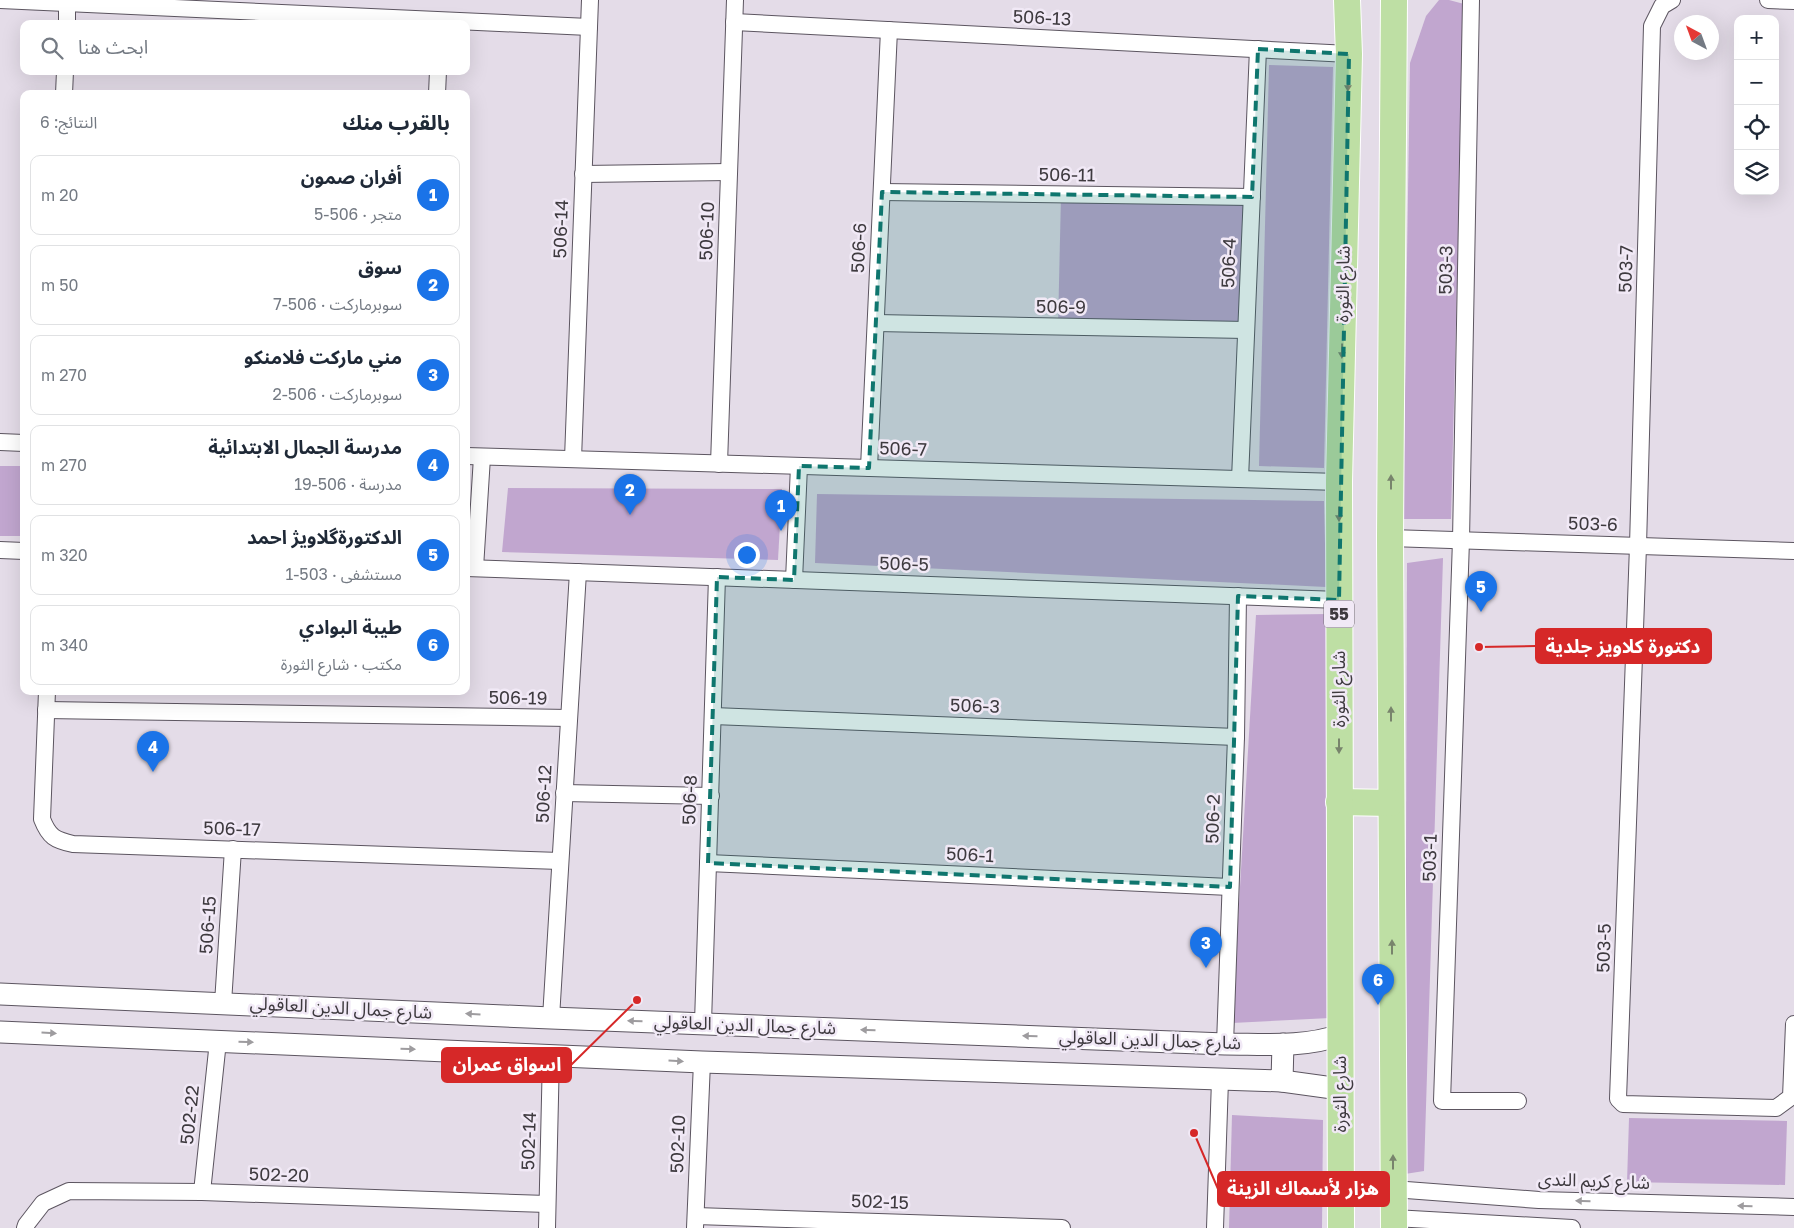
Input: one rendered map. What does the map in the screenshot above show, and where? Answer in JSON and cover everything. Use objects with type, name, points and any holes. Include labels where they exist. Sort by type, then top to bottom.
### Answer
[{"type":"main road","points":[[1394,0],[1390,538],[1394,1223]]},
{"type":"main road","name":"شارع الثورة","points":[[1341,1228],[1339,482],[1349,54],[1345,4]]},
{"type":"main road","points":[[1339,802],[1391,803]]},
{"type":"street","points":[[0,0],[399,20]]},
{"type":"street","name":"506-14","points":[[573,459],[590,0]]},
{"type":"street","name":"506-10","points":[[719,464],[734,0]]},
{"type":"street","name":"503-3","points":[[1461,540],[1470,0]]},
{"type":"street","name":"503-7","points":[[1638,546],[1652,26],[1662,6],[1672,0]]},
{"type":"street","points":[[1768,0],[1794,2]]},
{"type":"street","points":[[67,4],[67,20]]},
{"type":"street","name":"506-13","points":[[734,22],[1349,54]]},
{"type":"street","points":[[470,23],[588,27]]},
{"type":"street","name":"506-6","points":[[869,468],[889,30]]},
{"type":"street","name":"506-4","points":[[1240,479],[1258,49]]},
{"type":"street","points":[[64,90],[65,75]]},
{"type":"street","points":[[437,90],[438,75]]},
{"type":"street","points":[[583,174],[729,172]]},
{"type":"street","name":"506-11","points":[[882,192],[1252,197]]},
{"type":"street","name":"506-9","points":[[876,323],[1246,330]]},
{"type":"street","points":[[0,442],[20,443]]},
{"type":"street","points":[[471,568],[474,456]]},
{"type":"street","name":"506-7","points":[[474,456],[1339,482]]},
{"type":"street","points":[[794,580],[799,466]]},
{"type":"street","name":"503-6","points":[[1390,538],[1794,551]]},
{"type":"street","name":"503-1","points":[[1461,540],[1442,1101],[1518,1101]]},
{"type":"street","name":"503-5","points":[[1638,546],[1618,1099],[1623,1104],[1776,1108],[1791,1097],[1794,1024]]},
{"type":"street","points":[[0,550],[20,551]]},
{"type":"street","name":"506-5","points":[[471,568],[1340,600]]},
{"type":"street","name":"506-12","points":[[551,1018],[578,572]]},
{"type":"street","name":"506-8","points":[[703,1023],[718,577]]},
{"type":"street","name":"506-2","points":[[1225,1044],[1236,737],[1238,596]]},
{"type":"street","name":"506-17","points":[[47,695],[42,819],[47,832],[58,841],[73,844],[560,861]]},
{"type":"street","name":"506-19","points":[[46,710],[569,718]]},
{"type":"street","name":"506-3","points":[[713,716],[1236,737]]},
{"type":"street","points":[[564,793],[711,796]]},
{"type":"street","name":"506-15","points":[[223,1003],[233,849]]},
{"type":"street","name":"506-1","points":[[708,863],[1230,887]]},
{"type":"street","name":"شارع جمال الدين العاقولي","points":[[0,994],[551,1018],[1225,1044],[1312,1043],[1340,1035]]},
{"type":"street","name":"شارع جمال الدين العاقولي","points":[[0,1032],[702,1062],[1282,1081],[1340,1089]]},
{"type":"street","name":"502-22","points":[[202,1192],[218,1041]]},
{"type":"street","points":[[1282,1081],[1283,1044]]},
{"type":"street","name":"502-14","points":[[547,1228],[551,1055]]},
{"type":"street","name":"502-10","points":[[696,1222],[702,1062]]},
{"type":"street","points":[[1215,1228],[1220,1080]]},
{"type":"street","name":"شارع كريم الندى","points":[[1393,1189],[1538,1200],[1794,1207]]},
{"type":"street","name":"502-20","points":[[25,1228],[42,1203],[69,1191],[202,1192],[547,1204]]},
{"type":"street","name":"502-15","points":[[696,1222],[1062,1228]]},
{"type":"street","points":[[1394,1223],[1572,1228]]},
{"type":"highlighted area","points":[[1258,49],[1349,54],[1339,600],[1238,596],[1230,887],[708,863],[717,577],[794,580],[799,466],[869,468],[882,192],[1252,197]]},
{"type":"shaded area","points":[[1439,0],[1449,0],[1464,4],[1451,519],[1403,519],[1410,63],[1426,16]]},
{"type":"shaded area","points":[[1269,65],[1333,67],[1324,468],[1259,466]]},
{"type":"shaded area","points":[[1061,195],[1252,197],[1246,330],[1058,327]]},
{"type":"shaded area","points":[[0,466],[20,466],[20,536],[0,536]]},
{"type":"shaded area","points":[[508,488],[782,489],[778,560],[502,552]]},
{"type":"shaded area","points":[[817,494],[1324,501],[1326,587],[815,563]]},
{"type":"shaded area","points":[[1443,558],[1424,1171],[1405,1174],[1407,563]]},
{"type":"shaded area","points":[[1329,614],[1330,1018],[1232,1023],[1256,615]]},
{"type":"shaded area","points":[[1232,1115],[1323,1120],[1322,1228],[1229,1228]]},
{"type":"shaded area","points":[[1629,1118],[1787,1121],[1785,1185],[1627,1182]]},
{"type":"place","name":"سوق","points":[[630,515]]},
{"type":"place","name":"أفران صمون","points":[[781,531]]},
{"type":"place","name":"الدكتورةگلاويژ احمد","points":[[1481,612]]},
{"type":"place","name":"دكتورة كلاويز جلدية","points":[[1479,647]]},
{"type":"place","name":"مدرسة الجمال الابتدائية","points":[[153,772]]},
{"type":"place","name":"مني ماركت فلامنكو","points":[[1206,968]]},
{"type":"place","name":"اسواق عمران","points":[[637,1000]]},
{"type":"place","name":"طيبة البوادي","points":[[1378,1005]]},
{"type":"place","name":"هزار لأسماك الزينة","points":[[1194,1133]]}]
